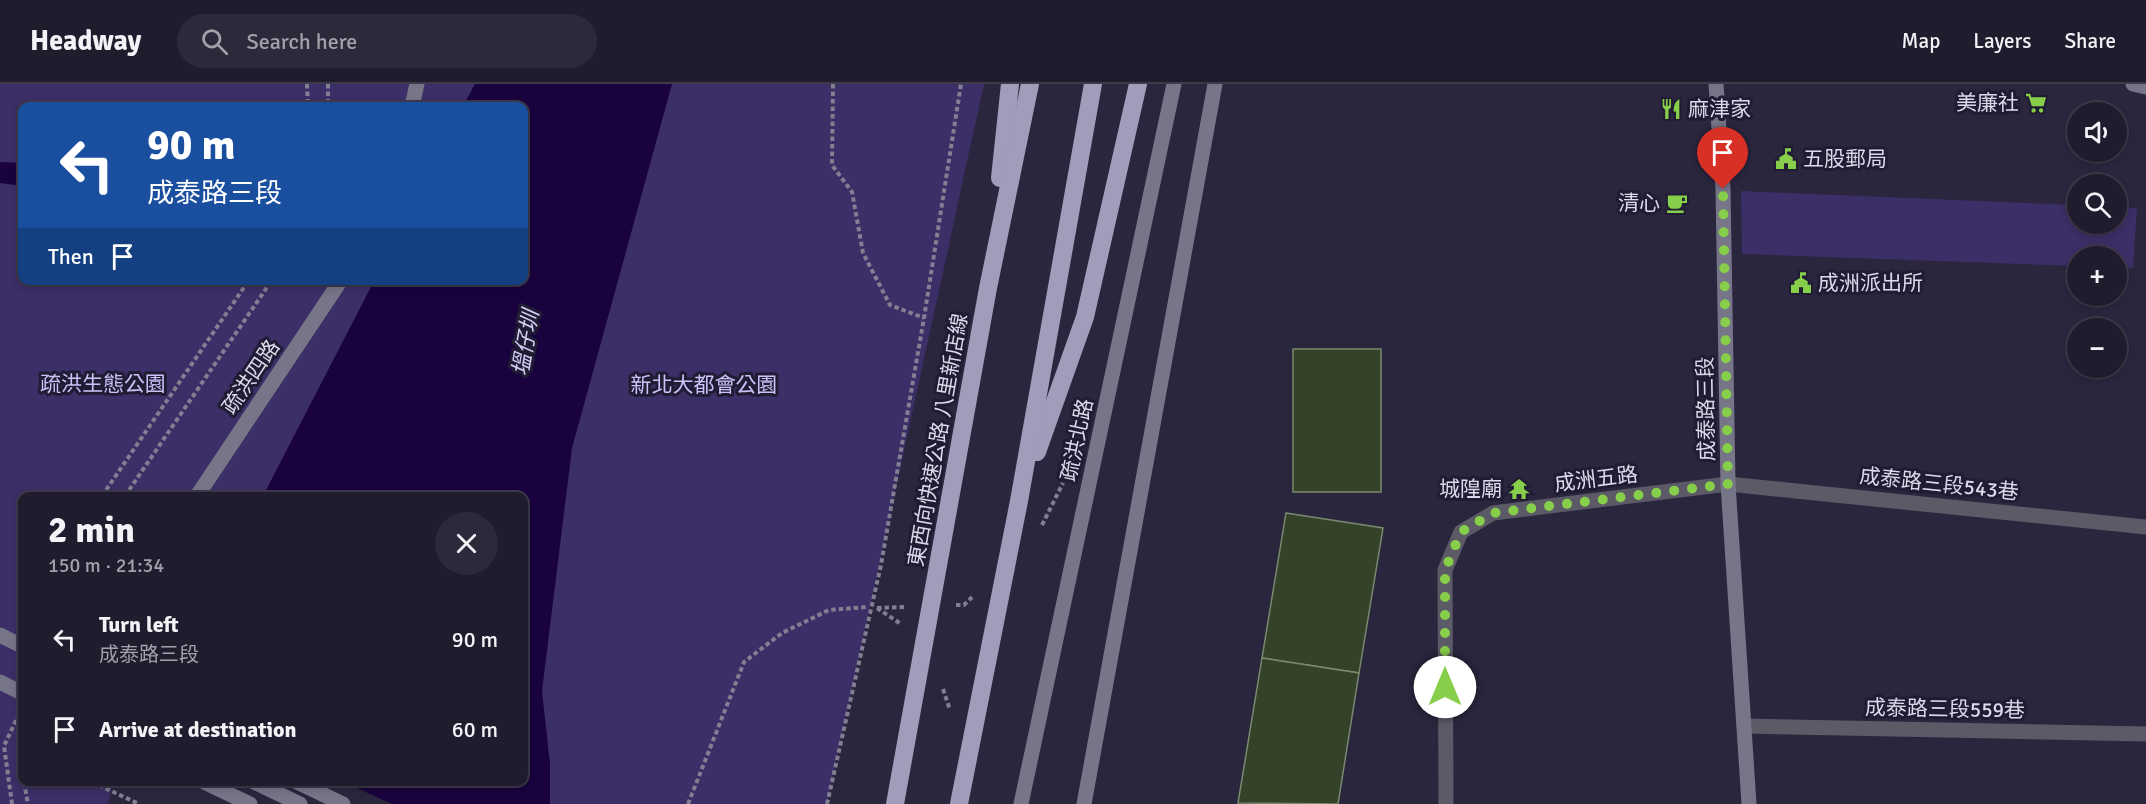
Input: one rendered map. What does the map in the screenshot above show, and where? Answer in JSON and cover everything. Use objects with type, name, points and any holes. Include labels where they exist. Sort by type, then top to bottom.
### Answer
[{"type":"highway","points":[[988,288],[1010,84]]},
{"type":"highway","name":"東西向快速公路 八里新店線","points":[[895,804],[988,288],[1030,84]]},
{"type":"highway","points":[[959,804],[1019,501],[1093,84]]},
{"type":"highway","points":[[1019,501],[1084,317],[1138,84]]},
{"type":"street","points":[[413,102],[417,84]]},
{"type":"street","name":"疏洪北路","points":[[1021,804],[1174,84]]},
{"type":"street","points":[[1084,804],[1215,84]]},
{"type":"street","name":"成泰路三段","points":[[1716,84],[1723,189],[1728,484],[1749,804]]},
{"type":"street","points":[[2133,84],[2146,87]]},
{"type":"street","name":"疏洪四路","points":[[200,492],[338,285]]},
{"type":"street","name":"成泰路三段543巷","points":[[1728,484],[2146,527]]},
{"type":"street","name":"成洲五路","points":[[1446,804],[1445,570],[1461,532],[1493,513],[1728,484]]},
{"type":"street","points":[[0,635],[18,644]]},
{"type":"street","points":[[0,682],[18,691]]},
{"type":"street","name":"成泰路三段559巷","points":[[1744,726],[2146,734]]},
{"type":"street","points":[[212,786],[250,804]]},
{"type":"street","points":[[262,786],[300,804]]},
{"type":"street","points":[[305,786],[343,804]]},
{"type":"path","points":[[307,84],[308,102]]},
{"type":"path","points":[[328,84],[328,102]]},
{"type":"path","points":[[832,84],[832,165],[852,192],[863,253],[890,305],[924,318]]},
{"type":"path","points":[[827,804],[881,565],[924,318],[961,84]]},
{"type":"path","points":[[105,492],[246,285]]},
{"type":"path","points":[[128,492],[269,285]]},
{"type":"path","points":[[688,804],[744,662],[782,633],[829,610],[867,607]]},
{"type":"path","points":[[12,804],[4,746],[18,716]]},
{"type":"path","points":[[25,786],[28,804]]},
{"type":"path","points":[[101,786],[140,804]]},
{"type":"green space","name":"新北大都會公園","points":[[0,84],[984,84],[827,804],[0,804]]},
{"type":"green space","points":[[1741,191],[2067,205],[2067,234],[2127,234],[2127,208],[2137,208],[2133,268],[2127,268],[2127,246],[2067,246],[2067,266],[1742,254]]},
{"type":"water","name":"塭仔圳","points":[[475,84],[672,84],[572,448],[542,691],[550,764],[550,804],[110,804],[116,786],[528,786],[528,492],[265,492],[372,285],[528,285],[528,102],[465,102]]},
{"type":"water","points":[[0,162],[18,163],[18,185],[0,183]]},
{"type":"pier","points":[[113,786],[353,786],[392,804],[107,804]]},
{"type":"building","points":[[1293,349],[1381,349],[1381,492],[1293,492]]},
{"type":"building","points":[[1286,513],[1383,528],[1359,673],[1262,658]]},
{"type":"building","points":[[1262,658],[1359,673],[1338,804],[1238,803]]},
{"type":"place","name":"美廉社","points":[[2036,103]]},
{"type":"place","name":"麻津家","points":[[1671,109]]},
{"type":"place","name":"五股郵局","points":[[1786,159]]},
{"type":"place","name":"清心","points":[[1677,203]]},
{"type":"place","name":"成洲派出所","points":[[1801,283]]},
{"type":"place","name":"城隍廟","points":[[1519,489]]},
{"type":"route","points":[[1445,687],[1445,570],[1461,532],[1493,513],[1728,484],[1723,189]]},
{"type":"park label","name":"疏洪生態公園","points":[[103,384]]}]
